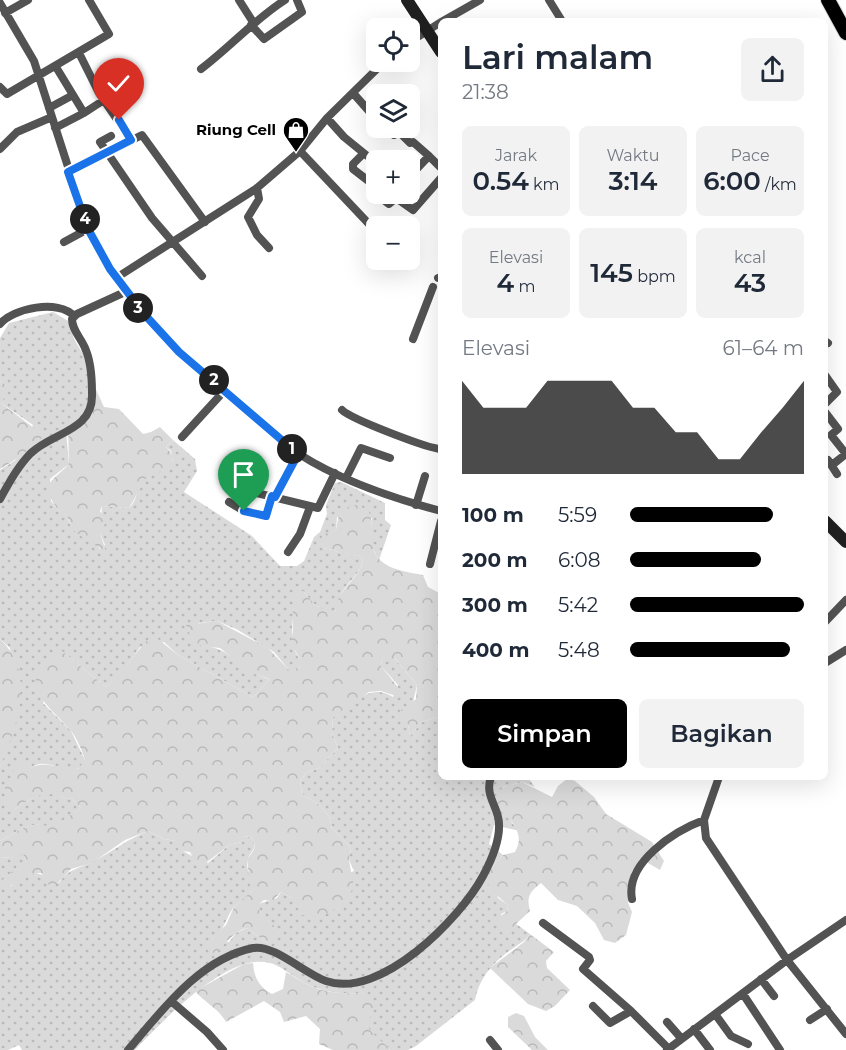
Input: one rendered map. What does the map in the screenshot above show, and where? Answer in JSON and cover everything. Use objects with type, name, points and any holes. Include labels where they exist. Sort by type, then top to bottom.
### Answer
[{"type":"main road","points":[[407,0],[438,48]]},
{"type":"main road","points":[[828,0],[846,33]]},
{"type":"main road","points":[[828,524],[846,542]]},
{"type":"street","points":[[6,13],[27,0]]},
{"type":"street","points":[[0,87],[5,95],[109,34],[89,0]]},
{"type":"street","points":[[239,0],[264,39],[303,12],[297,0]]},
{"type":"street","points":[[201,69],[227,49],[252,23],[285,0]]},
{"type":"street","points":[[447,18],[480,0]]},
{"type":"street","points":[[549,0],[560,18]]},
{"type":"street","points":[[0,3],[34,61],[88,229],[125,292],[179,352],[298,454],[346,478],[416,505],[438,510]]},
{"type":"street","points":[[420,34],[438,23]]},
{"type":"street","points":[[79,53],[104,100],[131,140]]},
{"type":"street","points":[[56,67],[84,113]]},
{"type":"street","points":[[116,278],[257,188],[300,151],[327,118],[374,72]]},
{"type":"street","points":[[353,93],[366,108]]},
{"type":"street","points":[[49,108],[73,95]]},
{"type":"street","points":[[55,128],[104,100]]},
{"type":"street","points":[[0,149],[16,133],[52,117]]},
{"type":"street","points":[[327,118],[366,156]]},
{"type":"street","points":[[111,136],[100,142],[107,153],[171,241],[202,276]]},
{"type":"street","points":[[68,172],[131,140],[144,136],[205,222]]},
{"type":"street","points":[[405,138],[410,143],[413,142],[438,165]]},
{"type":"street","points":[[300,151],[366,221]]},
{"type":"street","points":[[363,154],[353,164],[353,169],[375,186],[373,192],[390,205],[396,198],[413,210],[438,181]]},
{"type":"street","points":[[420,165],[429,156]]},
{"type":"street","points":[[257,188],[259,199],[248,217],[257,235],[269,248]]},
{"type":"street","points":[[64,242],[88,229]]},
{"type":"street","points":[[414,339],[434,287]]},
{"type":"street","points":[[74,316],[125,292]]},
{"type":"street","points":[[0,324],[12,315],[51,307],[68,310],[74,316]]},
{"type":"street","points":[[0,499],[29,455],[43,443],[82,423],[91,409],[92,391],[88,356],[72,325],[74,316]]},
{"type":"street","points":[[828,378],[837,389],[836,394],[828,401]]},
{"type":"street","points":[[183,437],[225,390]]},
{"type":"street","points":[[342,410],[356,420],[438,448]]},
{"type":"street","points":[[828,416],[838,429],[831,435],[846,454],[829,463],[837,474]]},
{"type":"street","points":[[346,478],[361,448],[390,458]]},
{"type":"street","points":[[229,502],[244,511],[265,516],[273,497],[298,454]]},
{"type":"street","points":[[244,490],[310,507],[320,506],[335,473]]},
{"type":"street","points":[[416,505],[425,476]]},
{"type":"street","points":[[288,552],[300,534],[310,507]]},
{"type":"street","points":[[430,564],[438,533]]},
{"type":"street","points":[[828,619],[846,600]]},
{"type":"street","points":[[828,661],[846,650]]},
{"type":"street","points":[[128,1050],[189,983],[223,960],[253,948],[270,949],[305,972],[329,982],[359,982],[381,975],[406,959],[468,901],[488,865],[497,843],[500,824],[491,801],[488,785],[490,780]]},
{"type":"street","points":[[718,780],[704,820],[706,838],[789,959],[846,1034]]},
{"type":"street","points":[[632,899],[633,879],[647,859],[677,834],[704,820]]},
{"type":"street","points":[[543,923],[590,958],[583,969],[631,1011],[667,1049],[761,979],[846,920]]},
{"type":"street","points":[[761,979],[774,996]]},
{"type":"street","points":[[743,994],[780,1050]]},
{"type":"street","points":[[171,1002],[207,1032],[223,1050]]},
{"type":"street","points":[[593,1006],[610,1023],[631,1011]]},
{"type":"street","points":[[810,1020],[827,1009]]},
{"type":"street","points":[[715,1014],[731,1036],[748,1044]]},
{"type":"street","points":[[667,1022],[681,1038]]},
{"type":"street","points":[[694,1029],[710,1050]]},
{"type":"street","points":[[490,1040],[498,1050]]},
{"type":"green space","points":[[53,312],[70,322],[74,339],[89,364],[94,410],[85,421],[66,431],[69,464],[50,479],[51,501],[59,511],[65,512],[77,531],[100,549],[105,545],[100,533],[102,506],[129,508],[145,478],[173,461],[171,451],[166,447],[173,440],[195,459],[197,471],[184,492],[252,536],[280,566],[297,566],[304,561],[314,537],[320,532],[327,514],[326,505],[335,483],[341,482],[385,503],[385,520],[391,525],[379,560],[372,547],[372,518],[337,517],[336,530],[330,533],[322,548],[347,556],[359,555],[363,560],[359,571],[342,592],[332,615],[315,605],[303,591],[294,600],[292,638],[293,646],[300,659],[300,666],[295,670],[289,670],[274,652],[236,629],[217,621],[198,623],[201,646],[221,650],[251,671],[270,679],[253,697],[178,655],[164,642],[140,647],[119,677],[106,687],[63,652],[43,703],[71,731],[85,760],[79,768],[74,769],[43,764],[31,767],[26,764],[14,764],[14,810],[46,792],[72,799],[81,808],[59,824],[47,827],[29,826],[0,841],[0,767],[17,710],[10,648],[0,639],[0,470],[16,460],[33,425],[1,403],[6,385],[0,380],[0,338],[9,323]]},
{"type":"green space","points":[[0,380],[6,385],[8,392],[1,403],[43,435],[38,446],[0,469]]},
{"type":"green space","points":[[93,383],[104,407],[119,409],[143,434],[160,427],[173,440],[166,447],[172,456],[171,467],[147,477],[129,508],[102,506],[100,511],[106,522],[100,533],[106,551],[74,531],[65,513],[59,511],[53,502],[48,489],[52,480],[69,464],[68,428],[72,423],[85,421],[93,413],[86,390],[89,384]]},
{"type":"green space","points":[[352,505],[359,505],[369,512],[372,522],[372,541],[377,557],[390,567],[423,575],[428,587],[438,592],[438,717],[422,722],[410,736],[408,724],[399,712],[416,699],[417,685],[393,656],[382,659],[381,666],[401,691],[399,697],[381,691],[369,692],[333,717],[332,733],[338,748],[319,768],[307,772],[300,781],[302,794],[318,804],[329,816],[332,828],[351,848],[349,860],[354,887],[344,901],[325,914],[302,915],[292,898],[281,892],[272,901],[264,900],[259,904],[259,910],[277,929],[274,941],[267,943],[247,928],[234,935],[214,953],[207,950],[212,938],[226,925],[234,907],[251,892],[247,859],[254,849],[254,841],[245,836],[242,842],[229,845],[202,866],[196,863],[190,852],[181,851],[176,847],[176,841],[164,839],[148,831],[125,840],[92,863],[71,869],[54,887],[48,884],[41,873],[35,873],[13,885],[3,887],[1,881],[26,860],[23,854],[11,858],[0,857],[0,841],[29,826],[59,823],[81,808],[72,799],[46,793],[25,802],[14,810],[8,807],[5,787],[14,778],[14,764],[18,759],[24,758],[31,767],[49,765],[72,769],[78,769],[85,760],[73,733],[38,692],[36,683],[38,673],[46,662],[62,651],[106,687],[153,635],[178,655],[253,697],[270,679],[251,673],[220,648],[201,646],[191,638],[186,625],[217,621],[268,648],[289,670],[295,670],[300,666],[300,659],[290,642],[296,594],[303,591],[315,605],[332,614],[336,610],[339,597],[361,567],[363,560],[359,555],[347,557],[334,550],[322,548],[320,541],[323,534],[336,530],[338,517],[343,510]]},
{"type":"green space","points":[[0,639],[11,653],[18,668],[21,684],[17,717],[0,767]]},
{"type":"green space","points":[[392,655],[417,685],[408,724],[410,736],[422,722],[438,717],[438,780],[529,780],[535,787],[522,782],[503,787],[512,823],[520,831],[494,825],[489,844],[503,855],[490,869],[498,898],[508,905],[507,911],[501,914],[506,933],[515,923],[530,934],[489,970],[480,984],[475,1000],[416,1046],[408,1050],[390,1050],[369,1031],[365,1015],[364,993],[337,993],[322,990],[306,984],[273,964],[253,962],[216,978],[196,992],[135,1050],[22,1050],[19,1045],[8,1050],[0,1050],[0,857],[11,858],[23,853],[26,860],[22,866],[16,868],[10,887],[24,876],[34,873],[59,883],[71,872],[148,831],[164,839],[177,841],[179,849],[208,863],[229,845],[242,842],[244,836],[252,838],[255,845],[247,863],[251,884],[250,894],[234,907],[223,928],[212,938],[229,942],[236,933],[247,928],[267,943],[276,929],[259,910],[258,904],[277,898],[281,892],[292,898],[354,871],[349,860],[351,848],[332,828],[329,816],[318,804],[302,794],[300,781],[307,772],[319,768],[338,748],[332,733],[333,717],[354,701],[369,694],[385,693],[393,697],[398,685],[381,666],[382,659]]},
{"type":"green space","points":[[566,780],[575,781],[594,797],[606,814],[652,842],[664,861],[660,870],[641,859],[632,871],[628,903],[632,912],[626,935],[615,943],[604,940],[595,923],[577,906],[558,900],[541,883],[530,895],[528,902],[530,911],[506,933],[500,932],[497,919],[507,911],[508,905],[488,888],[490,869],[503,855],[515,852],[519,842],[514,824],[498,803],[497,797],[502,788],[522,782],[552,797],[558,786]]},
{"type":"green space","points":[[530,934],[554,952],[546,961],[547,968],[570,990],[555,1006],[546,1011],[528,1004],[490,968],[524,942]]},
{"type":"green space","points":[[253,963],[258,981],[272,994],[283,989],[286,972],[315,988],[331,992],[364,993],[374,1007],[367,1025],[390,1050],[333,1050],[319,1044],[320,1029],[306,1016],[284,1022],[280,1012],[264,1001],[226,1022],[195,991],[244,964]]},
{"type":"green space","points":[[516,1013],[524,1016],[535,1037],[548,1050],[532,1050],[508,1027],[508,1017]]},
{"type":"place","name":"Riung Cell","points":[[296,153]]},
{"type":"route","points":[[119,120],[131,140],[68,172],[88,229],[125,292],[179,352],[203,370],[298,454],[275,497],[272,496],[266,516],[244,511]]}]
